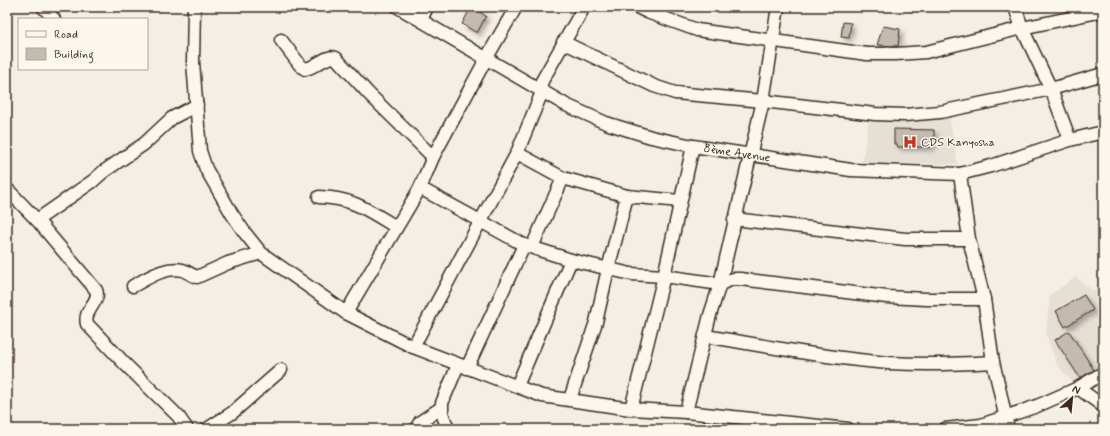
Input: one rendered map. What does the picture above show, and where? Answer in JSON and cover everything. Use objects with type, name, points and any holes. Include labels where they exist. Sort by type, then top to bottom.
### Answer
[{"type":"street","points":[[42,7],[53,18]]},
{"type":"street","points":[[194,7],[193,62],[200,151],[206,169],[232,214],[261,253],[346,314],[413,348],[542,396],[631,409],[686,412],[848,429]]},
{"type":"street","name":"8ème Avenue","points":[[398,7],[566,105],[606,123],[651,137],[693,146],[750,156],[850,170],[960,174],[991,166],[1070,140],[1103,132]]},
{"type":"street","points":[[421,20],[427,7]]},
{"type":"street","points":[[346,314],[420,188],[433,157],[516,7]]},
{"type":"street","points":[[413,348],[479,221],[517,152],[542,92],[540,87],[542,81],[584,7]]},
{"type":"street","points":[[637,7],[698,30],[867,54],[926,52],[1022,28],[1103,11]]},
{"type":"street","points":[[686,412],[710,315],[720,284],[734,219],[763,101],[778,7]]},
{"type":"street","points":[[1015,7],[1022,28],[1051,89],[1070,140]]},
{"type":"street","points":[[281,40],[300,66],[304,68],[310,68],[330,58],[336,58],[369,94],[433,157]]},
{"type":"street","points":[[563,42],[666,91],[875,114],[906,115],[940,112],[1051,89],[1103,74]]},
{"type":"street","points":[[37,220],[144,144],[172,118],[197,105]]},
{"type":"street","points":[[631,409],[664,276],[693,146]]},
{"type":"street","points":[[517,152],[563,178],[627,196],[680,201]]},
{"type":"street","points":[[960,174],[969,239],[984,299],[993,362],[1008,429]]},
{"type":"street","points":[[448,429],[441,408],[442,403],[528,246],[563,178]]},
{"type":"street","points":[[420,188],[528,246],[571,260],[631,274],[664,276],[720,284],[740,279],[887,297],[984,299]]},
{"type":"street","points":[[7,189],[37,220],[96,290],[98,294],[97,298],[88,312],[86,318],[87,324],[178,416],[187,429]]},
{"type":"street","points":[[570,399],[596,322],[627,196]]},
{"type":"street","points":[[319,197],[342,198],[355,203],[396,227]]},
{"type":"street","points":[[734,219],[905,239],[969,239]]},
{"type":"street","points":[[133,286],[161,271],[169,269],[184,270],[192,276],[197,277],[228,263],[261,253]]},
{"type":"street","points":[[517,386],[571,260]]},
{"type":"street","points":[[705,336],[824,355],[889,362],[943,364],[993,362]]},
{"type":"street","points":[[207,429],[232,413],[281,370]]},
{"type":"street","points":[[945,429],[981,425],[1037,406],[1078,388],[1103,373]]},
{"type":"street","points":[[1078,388],[1103,406]]},
{"type":"street","points":[[416,429],[420,422],[441,408]]},
{"type":"shaded area","name":"CDS Kanyosha","points":[[949,116],[958,164],[862,163],[869,120]]},
{"type":"shaded area","points":[[1076,277],[1093,291],[1103,278],[1103,373],[1077,387],[1057,365],[1046,334],[1050,295]]},
{"type":"building","points":[[471,7],[486,16],[477,33],[462,24]]},
{"type":"building","points":[[843,22],[851,23],[849,38],[841,37]]},
{"type":"building","points":[[883,26],[900,29],[898,46],[877,45]]},
{"type":"building","points":[[894,129],[934,130],[934,144],[931,144],[931,147],[898,147],[897,144],[894,144]]},
{"type":"building","points":[[1084,295],[1093,310],[1065,327],[1056,311]]},
{"type":"building","points":[[1069,331],[1094,370],[1080,378],[1055,340]]},
{"type":"place","name":"CDS Kanyosha","points":[[910,142]]}]
